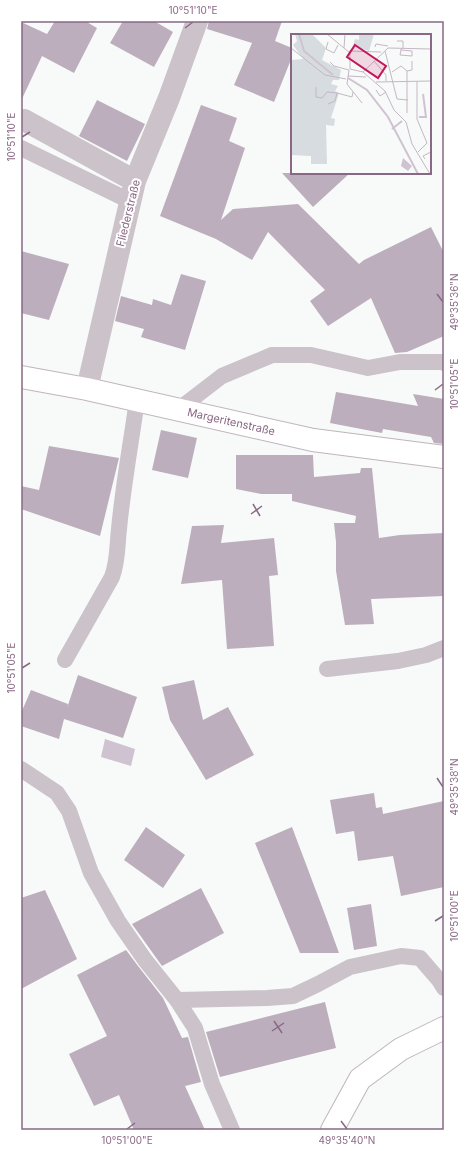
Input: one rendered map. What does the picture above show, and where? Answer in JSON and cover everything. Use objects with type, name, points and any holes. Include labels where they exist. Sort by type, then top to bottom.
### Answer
[{"type":"street","name":"Fliederstraße","points":[[87,389],[132,191],[169,98],[197,21]]},
{"type":"street","points":[[24,120],[132,191]]},
{"type":"street","name":"Margeritenstraße","points":[[21,377],[87,389],[313,440],[444,457]]},
{"type":"street","points":[[332,1130],[360,1079],[401,1049],[444,1028]]},
{"type":"lane","points":[[21,148],[132,191]]},
{"type":"lane","points":[[179,410],[222,376],[272,355],[311,355],[368,368],[400,362],[444,363]]},
{"type":"lane","points":[[65,660],[115,570],[118,555],[119,529],[137,400]]},
{"type":"lane","points":[[328,669],[398,661],[426,655],[444,648]]},
{"type":"lane","points":[[21,769],[57,793],[69,811],[92,873],[118,921],[145,960],[177,1000],[195,1028],[212,1084],[232,1130]]},
{"type":"lane","points":[[177,1000],[293,996],[350,967],[401,956],[420,958],[444,988]]},
{"type":"shaded area","points":[[105,739],[135,749],[131,766],[101,757]]},
{"type":"building","points":[[55,21],[85,21],[97,28],[74,73],[42,56],[21,101],[21,22],[47,34]]},
{"type":"building","points":[[123,21],[154,21],[173,32],[154,67],[110,43]]},
{"type":"building","points":[[209,21],[282,21],[275,41],[291,48],[291,60],[274,102],[234,85],[252,43],[207,29]]},
{"type":"building","points":[[97,100],[145,124],[127,161],[79,136]]},
{"type":"building","points":[[201,105],[237,118],[229,141],[245,148],[221,220],[233,209],[298,204],[359,264],[364,260],[431,227],[444,253],[444,336],[407,352],[395,353],[371,298],[328,326],[310,301],[325,290],[268,232],[252,260],[216,239],[160,216]]},
{"type":"building","points":[[282,173],[349,174],[313,207]]},
{"type":"building","points":[[21,251],[69,264],[49,320],[21,313]]},
{"type":"building","points":[[181,274],[206,281],[185,350],[141,337],[144,329],[115,321],[121,296],[152,305],[153,299],[171,305]]},
{"type":"building","points":[[336,392],[418,406],[413,394],[444,399],[444,444],[434,443],[431,437],[383,429],[382,433],[330,423]]},
{"type":"building","points":[[161,430],[197,438],[188,478],[152,470]]},
{"type":"building","points":[[49,446],[119,458],[100,536],[21,509],[21,486],[39,490]]},
{"type":"building","points":[[236,455],[313,455],[314,477],[360,473],[361,468],[372,468],[379,538],[400,535],[444,533],[444,596],[371,599],[374,624],[345,625],[336,571],[336,542],[334,523],[355,523],[356,516],[292,501],[292,494],[261,494],[236,489]]},
{"type":"building","points":[[224,525],[221,543],[274,538],[278,575],[269,576],[274,646],[227,649],[222,580],[181,584],[192,526]]},
{"type":"building","points":[[78,675],[137,697],[123,738],[64,719],[59,739],[21,726],[21,713],[31,690],[68,704],[67,708]]},
{"type":"building","points":[[194,680],[203,720],[228,707],[254,755],[206,780],[170,720],[162,687]]},
{"type":"building","points":[[374,793],[376,808],[382,807],[383,814],[444,801],[444,887],[401,896],[393,856],[358,861],[354,831],[336,834],[330,800]]},
{"type":"building","points":[[146,827],[185,855],[163,888],[124,860]]},
{"type":"building","points":[[292,827],[339,953],[300,953],[255,843]]},
{"type":"building","points":[[201,888],[224,933],[162,966],[132,924]]},
{"type":"building","points":[[45,890],[77,959],[21,989],[21,898]]},
{"type":"building","points":[[371,904],[377,946],[354,950],[347,908]]},
{"type":"building","points":[[126,950],[163,998],[182,1038],[188,1037],[201,1082],[185,1086],[205,1130],[134,1130],[119,1095],[94,1106],[69,1054],[107,1036],[77,975]]},
{"type":"building","points":[[325,1002],[336,1048],[220,1077],[206,1032]]}]
